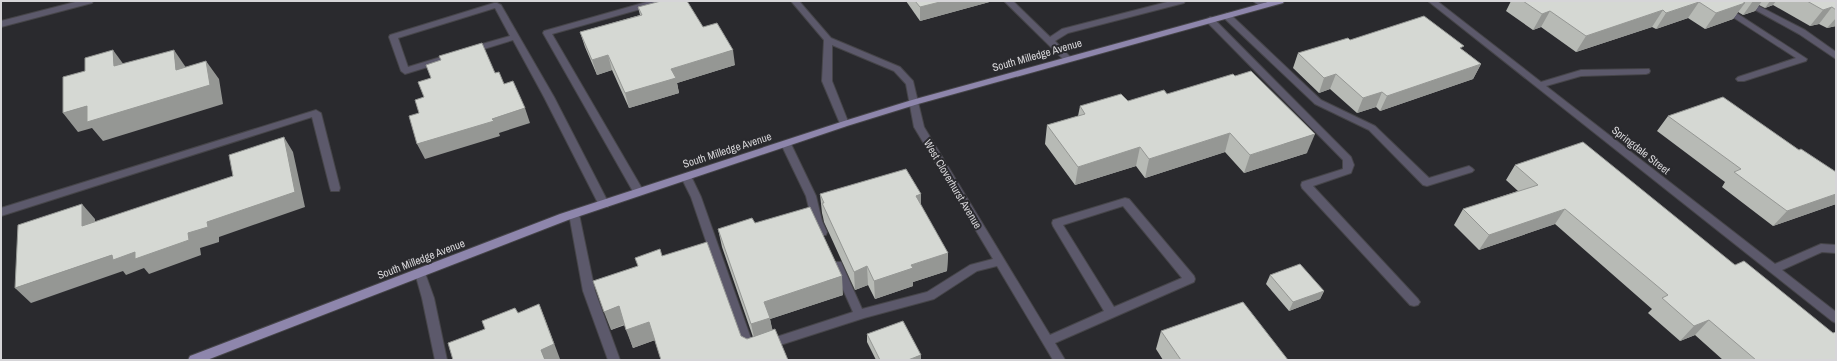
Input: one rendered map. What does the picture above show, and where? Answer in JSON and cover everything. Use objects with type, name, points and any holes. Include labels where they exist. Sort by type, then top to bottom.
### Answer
[{"type":"main road","name":"South Milledge Avenue","points":[[194,360],[574,214],[844,124],[915,102],[1227,16],[1261,3],[1280,1]]},
{"type":"street","points":[[1,24],[89,1]]},
{"type":"street","points":[[639,192],[547,33],[658,1]]},
{"type":"street","name":"West Cloverhurst Avenue","points":[[795,1],[828,40],[897,70],[910,83],[919,127],[1059,360]]},
{"type":"street","points":[[1008,1],[1068,59]]},
{"type":"street","points":[[1049,41],[1066,31],[1181,1]]},
{"type":"street","name":"Springdale Street","points":[[1432,1],[1836,318]]},
{"type":"street","points":[[1712,1],[1803,59],[1741,78]]},
{"type":"street","points":[[1743,1],[1802,32],[1836,56]]},
{"type":"street","points":[[515,37],[405,71],[393,37],[497,5],[515,37],[548,97],[604,204]]},
{"type":"street","points":[[1227,16],[1318,102],[1372,128],[1427,182],[1469,170]]},
{"type":"street","points":[[1210,20],[1348,159],[1349,165],[1347,171],[1306,185],[1414,302]]},
{"type":"street","points":[[828,40],[827,81],[844,124]]},
{"type":"street","points":[[1540,85],[1581,73],[1646,71]]},
{"type":"street","points":[[1,212],[316,113],[335,188]]},
{"type":"street","points":[[786,144],[811,196],[817,221],[826,243]]},
{"type":"street","points":[[686,177],[696,197],[750,350],[859,314],[930,296],[974,268],[1000,261]]},
{"type":"street","points":[[1048,341],[1190,279],[1125,202],[1057,223],[1111,313]]},
{"type":"street","points":[[574,214],[578,241],[589,291],[614,360]]},
{"type":"street","points":[[1774,269],[1821,248],[1836,249]]},
{"type":"street","points":[[833,257],[859,314]]},
{"type":"street","points":[[420,273],[428,298],[441,360]]},
{"type":"building","points":[[661,1],[687,1],[703,27],[717,23],[733,50],[671,69],[676,78],[625,93],[608,55],[592,60],[580,32],[642,15],[638,7]]},
{"type":"building","points":[[915,1],[944,1],[920,7]]},
{"type":"building","points":[[1523,1],[1742,1],[1745,3],[1716,13],[1699,2],[1666,13],[1663,10],[1586,36],[1550,11],[1542,14]]},
{"type":"building","points":[[1807,1],[1836,1],[1836,10],[1832,7],[1823,10]]},
{"type":"building","points":[[1424,16],[1464,46],[1460,48],[1481,64],[1387,96],[1382,92],[1363,98],[1336,74],[1324,78],[1298,53],[1348,38],[1350,40]]},
{"type":"building","points":[[482,43],[495,73],[499,72],[504,84],[513,81],[525,108],[492,119],[494,121],[417,144],[409,116],[419,113],[415,100],[424,97],[418,82],[431,78],[426,65],[441,60],[439,56]]},
{"type":"building","points":[[113,50],[114,66],[174,50],[176,70],[206,61],[210,85],[87,122],[87,106],[63,113],[63,77],[85,71],[85,58]]},
{"type":"building","points":[[1251,71],[1315,134],[1250,155],[1230,133],[1149,159],[1140,147],[1078,167],[1047,125],[1085,114],[1080,106],[1121,94],[1128,101],[1164,90],[1167,94],[1233,74],[1235,76]]},
{"type":"building","points":[[1723,97],[1799,150],[1801,149],[1836,172],[1836,194],[1787,211],[1734,172],[1741,169],[1668,116]]},
{"type":"building","points":[[284,137],[295,192],[207,222],[208,227],[188,233],[189,240],[135,259],[135,252],[113,260],[112,255],[15,288],[18,225],[82,204],[82,226],[233,176],[229,155]]},
{"type":"building","points":[[1583,142],[1735,265],[1744,261],[1833,333],[1836,332],[1836,360],[1756,360],[1709,320],[1694,326],[1662,298],[1668,295],[1565,209],[1489,235],[1463,209],[1538,185],[1515,165]]},
{"type":"building","points":[[906,169],[921,194],[916,196],[948,253],[911,265],[913,268],[874,281],[867,266],[854,272],[822,203],[824,203],[820,194]]},
{"type":"building","points":[[810,207],[842,276],[764,302],[770,318],[751,324],[718,229],[752,218],[755,223]]},
{"type":"building","points":[[707,242],[741,336],[747,339],[775,329],[788,360],[661,360],[649,322],[626,330],[619,306],[604,312],[593,281],[638,266],[635,258],[660,249],[662,256]]},
{"type":"building","points":[[1300,264],[1324,291],[1293,302],[1270,275]]},
{"type":"building","points":[[1243,302],[1288,360],[1181,360],[1161,331]]},
{"type":"building","points":[[539,304],[554,344],[541,350],[545,360],[453,360],[448,343],[485,329],[482,321],[515,308],[518,313]]},
{"type":"building","points":[[903,321],[921,355],[908,360],[880,360],[867,334]]}]
